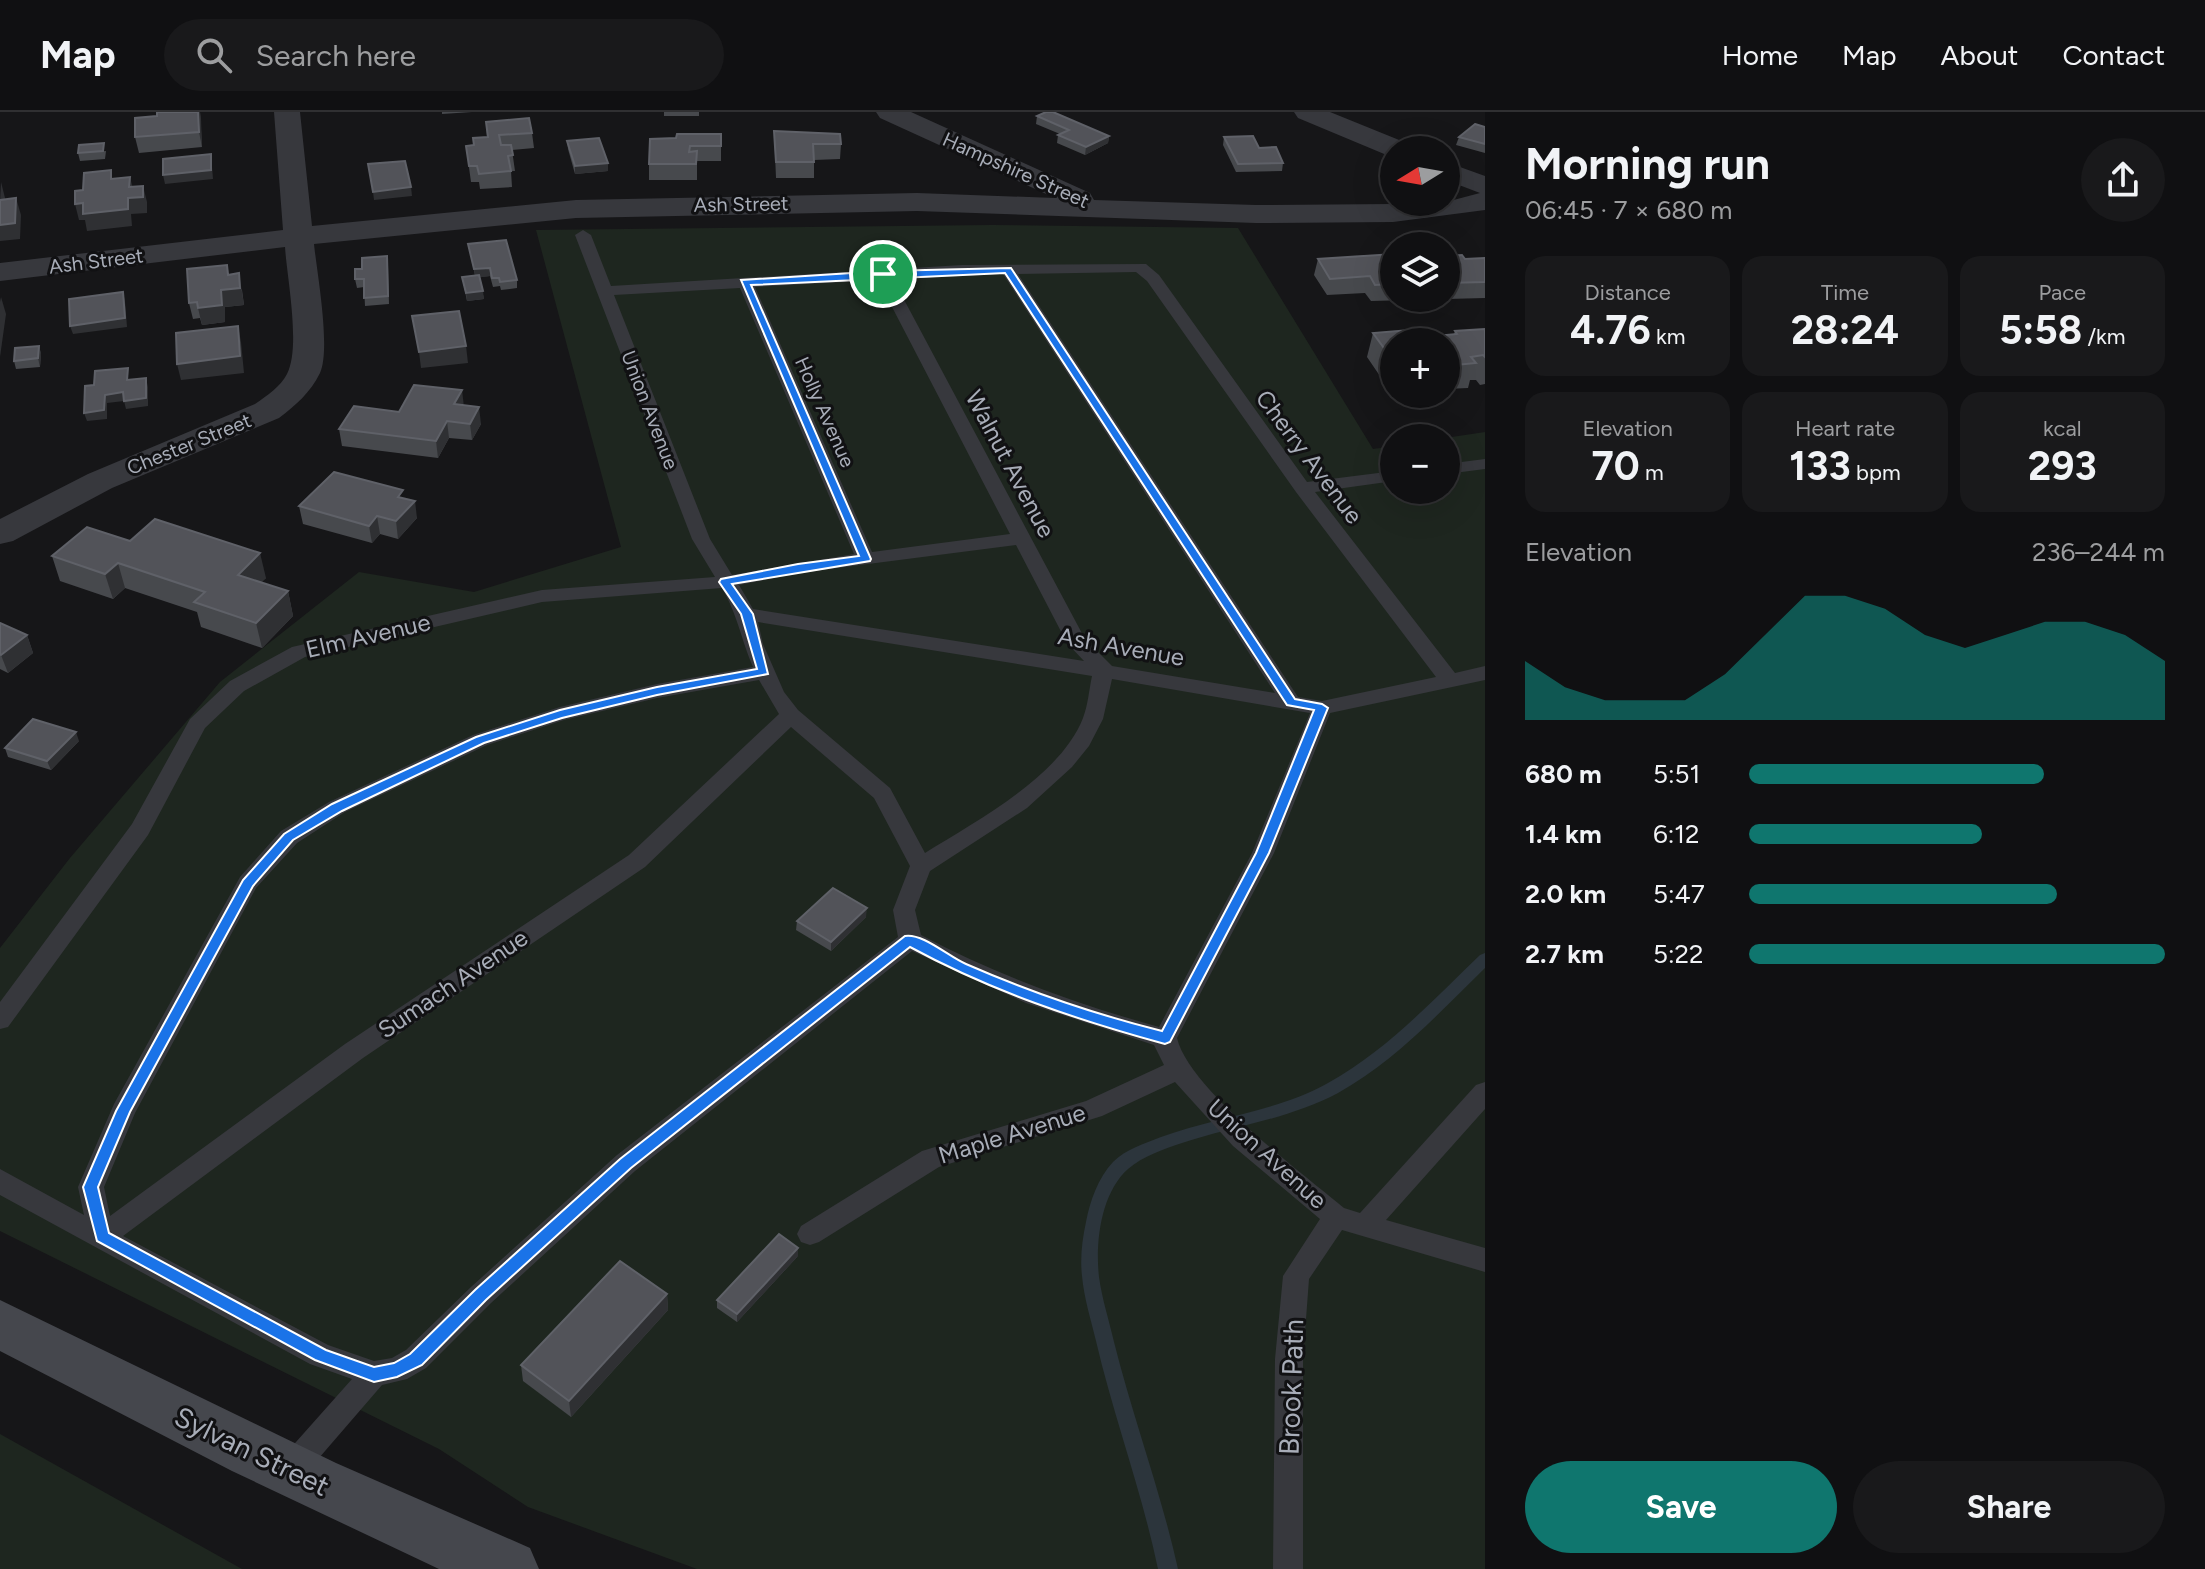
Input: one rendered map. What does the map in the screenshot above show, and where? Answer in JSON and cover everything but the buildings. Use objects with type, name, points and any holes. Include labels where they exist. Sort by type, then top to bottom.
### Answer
[{"type":"main road","name":"Sylvan Street","points":[[0,1324],[290,1470],[431,1537],[509,1569]]},
{"type":"street","name":"Chester Street","points":[[0,533],[100,481],[246,423],[290,394],[305,371],[309,350],[287,112]]},
{"type":"street","name":"Hampshire Street","points":[[889,112],[1099,207]]},
{"type":"street","points":[[1307,112],[1380,142]]},
{"type":"street","points":[[1460,176],[1485,186]]},
{"type":"street","name":"Ash Street","points":[[0,272],[502,215],[653,206],[917,202],[1256,214],[1393,213],[1485,201]]},
{"type":"lane","name":"Union Avenue","points":[[583,235],[701,539],[747,614]]},
{"type":"lane","name":"Cherry Avenue","points":[[1008,270],[1133,266],[1145,270],[1302,488],[1448,678]]},
{"type":"lane","points":[[604,291],[883,274],[1008,270],[1291,702]]},
{"type":"lane","name":"Walnut Avenue","points":[[883,274],[1077,643],[1104,670]]},
{"type":"lane","name":"Holly Avenue","points":[[745,282],[866,559]]},
{"type":"lane","points":[[1460,467],[1485,464]]},
{"type":"lane","points":[[1302,488],[1380,478]]},
{"type":"lane","name":"Elm Avenue","points":[[0,1020],[140,829],[197,724],[237,686],[299,652],[542,596],[725,582],[798,567],[1022,538]]},
{"type":"lane","points":[[747,614],[753,644],[775,694],[791,715],[882,793],[921,866]]},
{"type":"lane","name":"Ash Avenue","points":[[747,614],[1322,708],[1448,678],[1485,673]]},
{"type":"lane","points":[[910,940],[904,910],[921,866],[1005,812],[1068,761],[1092,721],[1104,670]]},
{"type":"lane","points":[[102,1237],[91,1187],[123,1111],[248,883],[289,837],[337,807],[480,740],[573,711],[657,691],[764,672]]},
{"type":"lane","points":[[910,940],[958,966],[1023,993],[1089,1018],[1165,1038],[1263,853],[1322,708]]},
{"type":"lane","name":"Sumach Avenue","points":[[102,1237],[354,1051],[637,861],[791,715]]},
{"type":"lane","points":[[0,1180],[11,1189],[320,1355],[374,1374],[397,1370],[416,1359],[481,1295],[626,1163],[910,940]]},
{"type":"lane","name":"Union Avenue","points":[[1165,1038],[1168,1051],[1179,1069],[1242,1139],[1336,1217],[1485,1260]]},
{"type":"lane","name":"Maple Avenue","points":[[810,1234],[931,1159],[1093,1109],[1179,1069]]},
{"type":"lane","points":[[1365,1225],[1485,1092]]},
{"type":"lane","name":"Brook Path","points":[[1288,1569],[1289,1359],[1296,1276],[1336,1217]]},
{"type":"lane","points":[[290,1470],[374,1374]]},
{"type":"shaded area","points":[[992,225],[1238,228],[1373,449],[1380,448],[1380,504],[1460,504],[1460,436],[1485,432],[1485,1569],[697,1569],[528,1507],[439,1449],[0,1231],[0,948],[70,858],[220,682],[359,572],[474,592],[621,547],[536,230]]},
{"type":"shaded area","points":[[0,1434],[242,1569],[0,1569]]},
{"type":"waterway","points":[[1168,1569],[1108,1355],[1092,1284],[1092,1230],[1104,1189],[1119,1167],[1144,1151],[1192,1133],[1295,1105],[1355,1075],[1394,1045],[1485,959]]},
{"type":"route","points":[[1008,270],[1291,702],[1322,708],[1263,853],[1165,1038],[1089,1018],[1023,993],[958,966],[910,940],[626,1163],[481,1295],[416,1359],[397,1370],[374,1374],[320,1355],[102,1237],[91,1187],[123,1111],[248,883],[289,837],[337,807],[480,740],[560,714],[657,691],[764,672],[753,644],[747,614],[725,582],[798,567],[866,559],[745,282],[883,274],[1008,270]]}]
